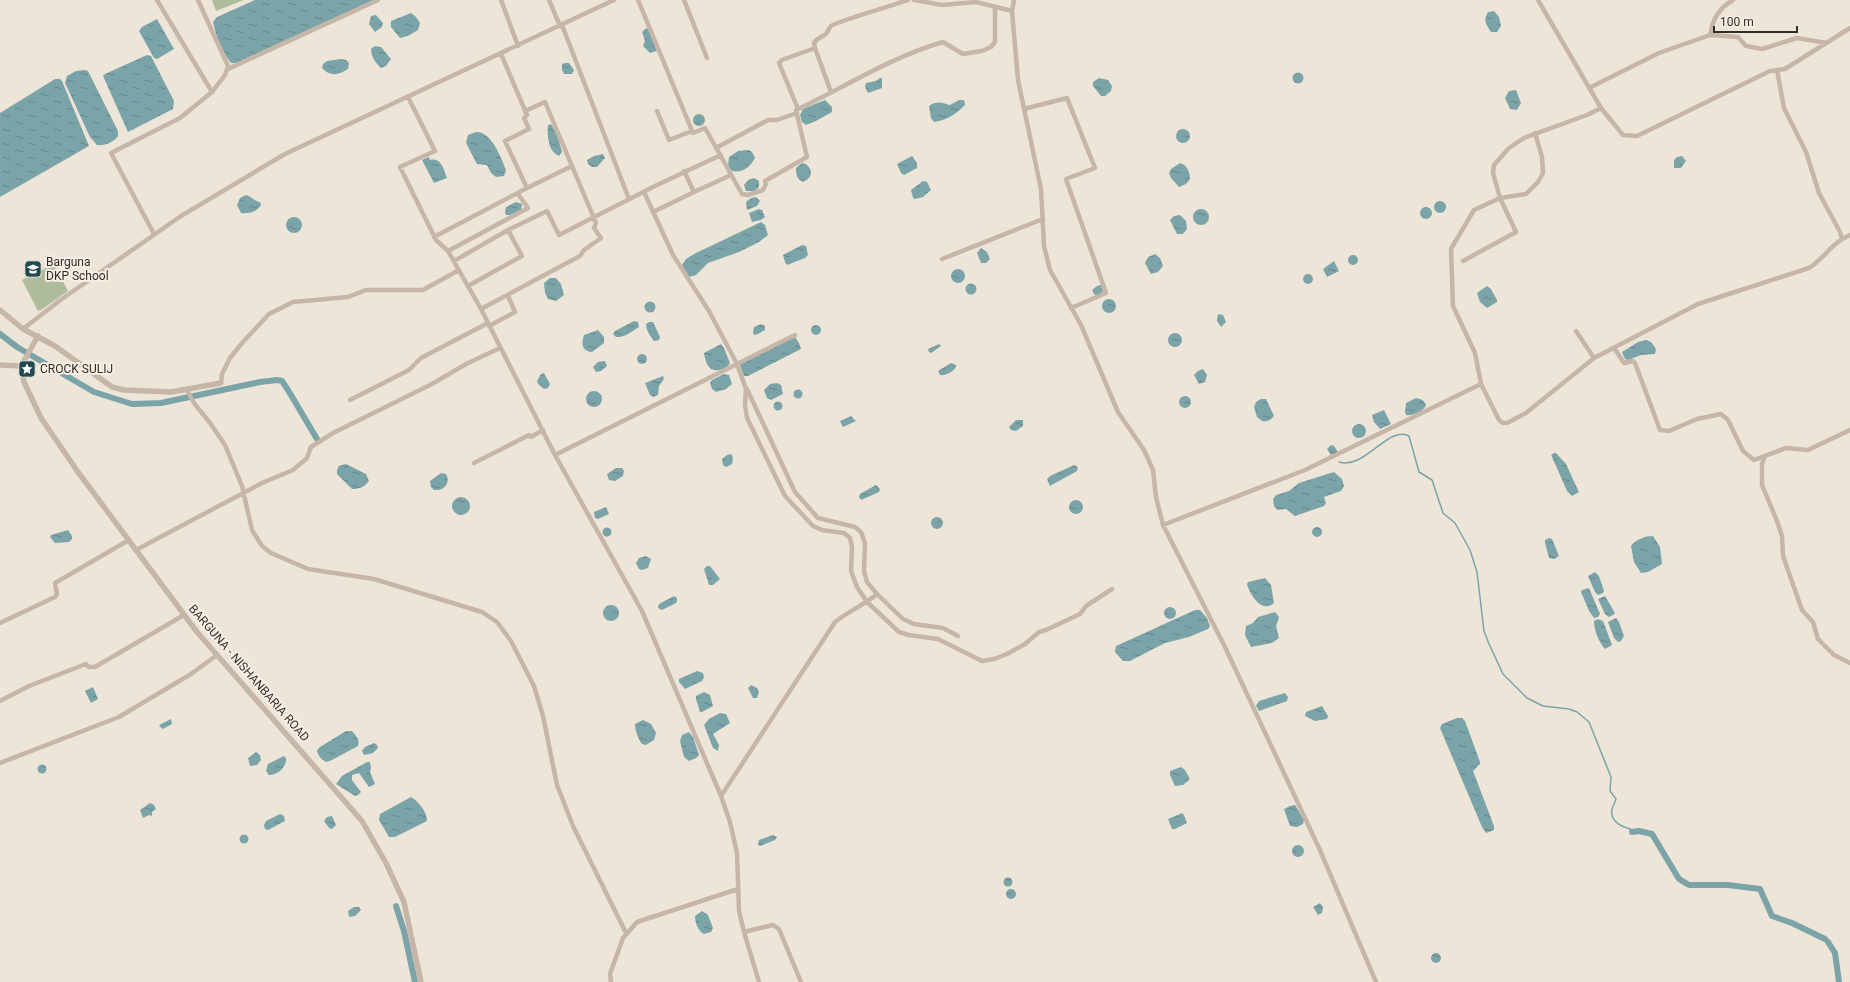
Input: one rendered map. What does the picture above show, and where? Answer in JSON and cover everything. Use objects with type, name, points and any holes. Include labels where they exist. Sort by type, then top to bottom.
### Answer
[{"type":"street","points":[[157,0],[212,92]]},
{"type":"street","points":[[198,0],[228,69]]},
{"type":"street","points":[[154,234],[111,153],[180,118],[212,92],[228,69],[378,0]]},
{"type":"street","points":[[501,0],[518,46]]},
{"type":"street","points":[[550,0],[629,199]]},
{"type":"street","points":[[23,329],[47,309],[154,234],[181,216],[285,154],[614,0]]},
{"type":"street","points":[[638,0],[692,131]]},
{"type":"street","points":[[684,0],[707,58]]},
{"type":"street","points":[[831,92],[815,48],[814,43],[816,40],[828,33],[834,24],[908,0]]},
{"type":"street","points":[[914,0],[942,5],[976,2],[1012,11]]},
{"type":"street","points":[[1014,0],[1012,11],[1018,80],[1041,189],[1044,246],[1050,270],[1081,325],[1118,412],[1144,450],[1153,470],[1156,497],[1163,525],[1225,647],[1319,848],[1376,982]]},
{"type":"street","points":[[1538,0],[1601,108],[1623,135],[1638,136],[1758,76],[1770,71],[1785,69],[1850,28]]},
{"type":"street","points":[[1710,35],[1713,21],[1722,6],[1733,0]]},
{"type":"street","points":[[716,148],[768,120],[777,120],[798,111],[831,92],[921,48],[944,42],[954,50],[963,54],[982,51],[991,47],[995,42],[995,7]]},
{"type":"street","points":[[1589,88],[1659,53],[1710,35],[1738,37],[1746,46],[1762,49],[1797,38],[1826,43]]},
{"type":"street","points":[[657,112],[669,140],[692,131],[693,133],[706,128],[742,194],[748,195],[763,190],[766,184],[764,181],[807,157],[798,111],[779,63],[782,60],[815,48]]},
{"type":"street","points":[[501,54],[527,116],[524,118],[529,130],[505,141],[527,188]]},
{"type":"street","points":[[1777,70],[1784,108],[1806,152],[1819,193],[1842,238]]},
{"type":"street","points":[[408,97],[435,151],[400,167],[434,237],[448,251],[481,309],[555,455],[642,611],[721,796],[730,822],[737,853],[739,911],[759,982]]},
{"type":"street","points":[[1024,109],[1067,98],[1095,168],[1066,179],[1106,293],[1071,308]]},
{"type":"street","points":[[481,309],[508,296],[580,256],[584,250],[601,238],[594,228],[596,223],[545,102],[525,110]]},
{"type":"street","points":[[1463,261],[1516,232],[1500,198],[1493,173],[1494,165],[1509,148],[1535,133],[1581,118],[1601,108]]},
{"type":"street","points":[[1535,133],[1542,157],[1543,174],[1538,182],[1526,194],[1500,198],[1474,210],[1451,249],[1453,306],[1476,353],[1480,384],[1499,420],[1503,423],[1507,423],[1526,413],[1594,358],[1698,304],[1808,268],[1818,262],[1827,251],[1842,238],[1850,235]]},
{"type":"street","points":[[454,261],[508,230],[547,211],[559,235],[684,171],[721,155]]},
{"type":"street","points":[[434,237],[572,166]]},
{"type":"street","points":[[684,171],[694,192]]},
{"type":"street","points":[[652,212],[731,175]]},
{"type":"street","points":[[644,192],[672,255],[709,311],[736,364],[746,389],[795,492],[818,518],[855,527],[861,532],[865,542],[864,571],[867,582],[877,594],[903,619],[914,624],[943,628],[958,636]]},
{"type":"street","points":[[448,251],[528,208],[518,194]]},
{"type":"street","points":[[942,259],[1042,219]]},
{"type":"street","points":[[468,286],[522,256],[508,230]]},
{"type":"street","points":[[0,310],[23,329],[60,349],[112,387],[171,392],[221,383],[222,374],[230,358],[242,343],[269,314],[293,302],[348,297],[366,290],[423,290],[459,270]]},
{"type":"street","points":[[350,400],[409,370],[421,358],[515,312],[508,296]]},
{"type":"street","points":[[1576,331],[1594,358]]},
{"type":"street","points":[[555,455],[795,335]]},
{"type":"street","points":[[0,365],[21,366],[38,336]]},
{"type":"street","points":[[136,550],[262,483],[293,470],[307,458],[311,447],[333,433],[432,384],[466,364],[500,348]]},
{"type":"street","points":[[1614,348],[1624,363],[1633,361],[1635,363],[1660,430],[1669,431],[1697,419],[1721,414],[1728,420],[1743,451],[1754,460],[1786,448],[1808,450],[1850,430]]},
{"type":"street","name":"BARGUNA - NISHANBARIA ROAD","points":[[21,366],[24,382],[41,418],[78,472],[184,615],[362,821],[386,863],[404,902],[421,982]]},
{"type":"street","points":[[1163,525],[1305,470],[1480,384]]},
{"type":"street","points":[[746,389],[747,418],[785,496],[813,526],[822,530],[844,533],[850,538],[852,547],[851,571],[857,587],[867,602],[899,632],[938,639],[982,661],[1007,654],[1024,644],[1039,632],[1080,614],[1086,606],[1112,589]]},
{"type":"street","points":[[184,390],[225,445],[242,486],[252,530],[257,540],[271,553],[308,570],[374,579],[447,600],[482,612],[497,622],[511,641],[534,686],[543,716],[557,785],[573,826],[626,933]]},
{"type":"street","points":[[474,464],[529,435],[531,437],[543,430]]},
{"type":"street","points":[[1765,456],[1762,464],[1762,485],[1780,528],[1783,556],[1802,610],[1813,622],[1818,639],[1834,655],[1850,663]]},
{"type":"street","points":[[0,623],[55,597],[57,594],[55,582],[129,540]]},
{"type":"street","points":[[721,796],[835,622],[877,594]]},
{"type":"street","points":[[0,701],[29,686],[86,664],[89,667],[95,667],[184,615]]},
{"type":"street","points":[[0,763],[119,717],[191,674],[217,655]]},
{"type":"street","points":[[611,982],[610,974],[619,948],[626,933],[637,922],[644,918],[738,889]]},
{"type":"street","points":[[744,932],[772,925],[779,929],[801,982]]},
{"type":"green space","points":[[212,0],[244,0],[216,11]]},
{"type":"green space","points":[[54,264],[68,291],[38,311],[22,280]]},
{"type":"water","points":[[255,0],[374,0],[236,63],[231,63],[220,44],[213,22],[217,17]]},
{"type":"water","points":[[1494,11],[1499,17],[1501,26],[1497,32],[1491,32],[1485,20],[1488,12]]},
{"type":"water","points":[[411,13],[420,23],[418,30],[408,36],[400,38],[391,27],[391,21]]},
{"type":"water","points":[[376,15],[383,23],[382,27],[375,32],[369,24],[371,16]]},
{"type":"water","points":[[157,19],[174,49],[157,59],[154,58],[139,31],[142,27]]},
{"type":"water","points":[[648,28],[657,51],[650,53],[643,46],[645,41],[642,32]]},
{"type":"water","points":[[375,46],[381,47],[391,59],[386,66],[381,68],[374,60],[371,49]]},
{"type":"water","points":[[147,55],[151,56],[174,101],[173,109],[128,132],[103,76]]},
{"type":"water","points":[[341,59],[346,60],[349,63],[348,69],[345,71],[338,74],[331,74],[322,68],[323,64],[327,61]]},
{"type":"water","points":[[569,63],[574,70],[572,74],[564,74],[562,64]]},
{"type":"water","points":[[76,71],[88,71],[118,131],[118,136],[112,142],[97,145],[90,137],[65,83],[67,76]]},
{"type":"water","points":[[1298,72],[1302,74],[1304,78],[1302,82],[1298,84],[1294,82],[1292,78],[1294,74]]},
{"type":"water","points":[[882,78],[882,88],[868,93],[865,87],[866,83],[876,81]]},
{"type":"water","points":[[1099,78],[1108,80],[1112,86],[1111,91],[1105,96],[1101,96],[1093,86],[1093,82]]},
{"type":"water","points":[[55,79],[60,79],[62,81],[89,146],[0,197],[0,113]]},
{"type":"water","points":[[1516,90],[1521,103],[1517,110],[1510,109],[1505,98],[1509,91]]},
{"type":"water","points":[[825,100],[832,107],[832,112],[806,125],[802,122],[800,115],[803,109]]},
{"type":"water","points":[[959,100],[964,100],[965,105],[962,108],[947,118],[934,122],[931,118],[929,106],[937,103],[950,105]]},
{"type":"water","points":[[697,114],[701,114],[705,120],[701,126],[697,126],[693,122],[693,118]]},
{"type":"water","points":[[551,124],[558,137],[562,152],[559,156],[552,151],[549,143],[548,125]]},
{"type":"water","points":[[1183,129],[1188,131],[1190,136],[1188,141],[1183,143],[1178,141],[1176,136],[1178,131]]},
{"type":"water","points":[[476,132],[486,136],[495,146],[506,170],[504,176],[496,177],[491,173],[487,165],[477,164],[466,143],[468,135]]},
{"type":"water","points":[[749,150],[755,158],[751,164],[746,169],[732,171],[728,166],[729,157],[738,151]]},
{"type":"water","points":[[603,154],[605,158],[597,167],[592,167],[588,164],[587,160],[594,156]]},
{"type":"water","points":[[912,156],[917,163],[917,168],[904,175],[901,173],[897,164]]},
{"type":"water","points":[[1682,156],[1686,161],[1681,168],[1674,168],[1674,160],[1677,157]]},
{"type":"water","points":[[429,157],[430,160],[437,160],[439,162],[447,178],[434,183],[422,160]]},
{"type":"water","points":[[802,163],[809,167],[811,172],[810,176],[803,182],[798,178],[796,170],[796,168]]},
{"type":"water","points":[[1180,163],[1185,165],[1188,169],[1190,179],[1186,184],[1179,187],[1171,178],[1169,173],[1171,169]]},
{"type":"water","points":[[754,178],[759,181],[759,187],[755,191],[746,191],[744,185],[748,180]]},
{"type":"water","points":[[923,181],[927,182],[931,190],[923,197],[913,198],[911,190]]},
{"type":"water","points":[[246,195],[260,202],[261,205],[252,212],[241,213],[237,205],[240,198]]},
{"type":"water","points":[[756,197],[760,201],[757,206],[747,210],[746,202],[751,198]]},
{"type":"water","points":[[1442,201],[1445,202],[1445,212],[1438,213],[1435,212],[1434,205],[1435,202]]},
{"type":"water","points":[[516,202],[522,204],[521,210],[510,215],[506,215],[506,207]]},
{"type":"water","points":[[1426,207],[1430,209],[1432,213],[1430,217],[1426,219],[1422,217],[1420,213],[1422,209]]},
{"type":"water","points":[[759,209],[762,210],[765,217],[761,220],[752,222],[749,213]]},
{"type":"water","points":[[1201,209],[1207,211],[1209,217],[1207,223],[1201,225],[1195,223],[1193,217],[1195,211]]},
{"type":"water","points":[[1180,215],[1186,221],[1187,229],[1183,234],[1177,234],[1170,220],[1174,216]]},
{"type":"water","points":[[294,217],[301,222],[302,225],[297,232],[294,233],[287,228],[286,225],[291,218]]},
{"type":"water","points":[[761,222],[765,225],[768,235],[759,242],[739,252],[708,263],[696,275],[689,277],[685,273],[682,265],[686,259]]},
{"type":"water","points":[[802,245],[806,246],[808,255],[805,258],[787,265],[783,255]]},
{"type":"water","points":[[981,248],[987,252],[990,259],[986,263],[981,263],[977,253]]},
{"type":"water","points":[[1155,254],[1160,258],[1163,266],[1158,272],[1151,274],[1145,263],[1148,257]]},
{"type":"water","points":[[1351,255],[1355,255],[1357,256],[1357,264],[1351,265],[1348,262],[1348,258]]},
{"type":"water","points":[[1334,261],[1339,271],[1327,277],[1323,269]]},
{"type":"water","points":[[955,269],[961,269],[965,273],[965,279],[961,283],[955,283],[951,279],[951,273]]},
{"type":"water","points":[[1306,274],[1310,274],[1312,275],[1312,283],[1306,284],[1303,281],[1303,277]]},
{"type":"water","points":[[550,278],[556,278],[561,284],[564,295],[556,301],[548,299],[545,293],[544,283]]},
{"type":"water","points":[[969,284],[973,284],[975,285],[975,293],[969,294],[966,291],[966,287]]},
{"type":"water","points":[[1101,285],[1103,292],[1098,296],[1094,294],[1092,290]]},
{"type":"water","points":[[1487,286],[1491,289],[1497,302],[1487,308],[1480,302],[1477,293]]},
{"type":"water","points":[[1109,299],[1114,301],[1116,306],[1114,311],[1109,313],[1104,311],[1102,306],[1104,301]]},
{"type":"water","points":[[648,302],[652,302],[654,303],[654,311],[648,312],[645,309],[645,305]]},
{"type":"water","points":[[1218,314],[1223,315],[1226,322],[1221,327],[1217,321]]},
{"type":"water","points":[[634,321],[638,322],[639,327],[619,337],[616,337],[613,334],[615,331]]},
{"type":"water","points":[[653,322],[660,337],[659,340],[654,341],[648,333],[646,324]]},
{"type":"water","points":[[761,324],[765,326],[765,330],[754,335],[754,327]]},
{"type":"water","points":[[814,325],[818,325],[821,330],[818,335],[814,335],[811,332],[811,328]]},
{"type":"water","points":[[598,330],[604,337],[604,343],[592,352],[584,349],[584,335]]},
{"type":"water","points":[[1175,333],[1180,335],[1182,340],[1180,345],[1175,347],[1170,345],[1168,340],[1170,335]]},
{"type":"water","points":[[795,337],[801,349],[748,376],[744,376],[740,365],[742,362]]},
{"type":"water","points":[[1646,340],[1651,342],[1656,349],[1655,354],[1641,355],[1628,360],[1625,359],[1622,352],[1638,342]]},
{"type":"water","points":[[721,344],[730,363],[721,370],[715,370],[710,368],[708,365],[704,353]]},
{"type":"water","points":[[939,344],[941,346],[931,353],[929,352],[928,349]]},
{"type":"water","points":[[642,354],[647,359],[642,364],[637,359]]},
{"type":"water","points":[[605,361],[607,366],[601,371],[596,372],[593,367],[598,362]]},
{"type":"water","points":[[951,363],[956,365],[955,369],[946,374],[940,375],[938,371]]},
{"type":"water","points":[[1203,369],[1207,375],[1205,382],[1199,384],[1194,375]]},
{"type":"water","points":[[544,373],[550,384],[548,388],[544,389],[538,384],[537,381],[541,374]]},
{"type":"water","points":[[724,374],[729,375],[732,384],[726,389],[716,392],[712,389],[710,383],[712,380]]},
{"type":"water","points":[[663,376],[664,379],[659,386],[658,395],[653,397],[650,395],[645,383]]},
{"type":"water","points":[[777,383],[781,385],[783,394],[771,400],[767,398],[764,390],[770,384]]},
{"type":"water","points":[[798,389],[803,394],[798,399],[793,394]]},
{"type":"water","points":[[594,391],[601,396],[602,399],[597,406],[594,407],[587,402],[586,399],[591,392]]},
{"type":"water","points":[[1185,396],[1189,398],[1191,402],[1189,406],[1185,408],[1181,406],[1179,402],[1181,398]]},
{"type":"water","points":[[1416,398],[1423,401],[1426,405],[1425,407],[1418,413],[1406,415],[1406,403]]},
{"type":"water","points":[[1261,399],[1266,399],[1274,416],[1270,420],[1262,421],[1257,417],[1254,407],[1256,402]]},
{"type":"water","points":[[778,401],[783,406],[778,411],[773,406]]},
{"type":"water","points":[[1384,410],[1391,424],[1380,429],[1374,422],[1372,415]]},
{"type":"water","points":[[851,416],[856,421],[843,427],[840,421]]},
{"type":"water","points":[[1016,420],[1023,420],[1023,426],[1016,431],[1011,430],[1009,427]]},
{"type":"water","points":[[1359,424],[1364,426],[1366,431],[1364,436],[1359,438],[1354,436],[1352,431],[1354,426]]},
{"type":"water","points":[[1331,445],[1334,446],[1338,452],[1331,455],[1327,449]]},
{"type":"water","points":[[1556,453],[1566,464],[1579,492],[1572,496],[1567,491],[1551,455]]},
{"type":"water","points":[[731,454],[733,458],[732,464],[726,467],[723,465],[722,459]]},
{"type":"water","points":[[346,464],[366,474],[369,481],[362,487],[352,489],[337,474],[339,466]]},
{"type":"water","points":[[1074,465],[1078,467],[1077,471],[1050,486],[1047,479],[1050,476]]},
{"type":"water","points":[[616,468],[622,468],[624,471],[623,476],[615,481],[609,480],[607,474]]},
{"type":"water","points":[[1334,472],[1342,479],[1344,486],[1341,491],[1324,497],[1326,503],[1324,506],[1295,516],[1286,509],[1277,510],[1274,506],[1273,499],[1276,495],[1289,491],[1299,483]]},
{"type":"water","points":[[441,473],[446,474],[448,480],[446,486],[438,490],[434,490],[431,487],[430,481]]},
{"type":"water","points":[[876,485],[880,489],[879,492],[861,500],[859,497],[860,494]]},
{"type":"water","points":[[461,497],[467,500],[470,506],[467,512],[461,515],[455,512],[452,506],[455,500]]},
{"type":"water","points":[[1073,500],[1079,500],[1083,504],[1083,510],[1079,514],[1073,514],[1069,510],[1069,504]]},
{"type":"water","points":[[606,507],[609,514],[598,519],[595,518],[594,512]]},
{"type":"water","points":[[935,517],[939,517],[943,523],[939,529],[935,529],[931,525],[931,521]]},
{"type":"water","points":[[1317,527],[1322,532],[1317,537],[1312,532]]},
{"type":"water","points":[[605,528],[609,528],[611,532],[609,536],[605,536],[603,534],[603,530]]},
{"type":"water","points":[[68,530],[72,536],[72,539],[69,542],[55,543],[50,537],[51,535]]},
{"type":"water","points":[[1653,536],[1660,547],[1662,564],[1648,572],[1641,573],[1634,562],[1631,546],[1641,538]]},
{"type":"water","points":[[1549,538],[1552,539],[1559,556],[1554,559],[1549,558],[1545,543],[1545,540]]},
{"type":"water","points":[[646,556],[651,559],[648,568],[642,570],[639,569],[636,563],[639,558]]},
{"type":"water","points":[[707,566],[710,566],[720,579],[713,585],[709,585],[704,569]]},
{"type":"water","points":[[1595,572],[1599,576],[1604,591],[1598,595],[1595,592],[1588,576]]},
{"type":"water","points":[[1265,578],[1271,585],[1274,603],[1270,606],[1261,605],[1257,602],[1247,584],[1248,582]]},
{"type":"water","points":[[1589,588],[1600,614],[1598,617],[1594,618],[1589,611],[1581,592],[1582,590]]},
{"type":"water","points":[[674,596],[677,598],[676,603],[662,610],[658,608],[659,604]]},
{"type":"water","points":[[1605,596],[1615,613],[1609,617],[1605,614],[1598,599]]},
{"type":"water","points":[[611,605],[617,607],[619,613],[617,619],[611,621],[605,619],[603,613],[605,607]]},
{"type":"water","points":[[1172,607],[1175,608],[1175,618],[1168,619],[1165,618],[1164,611],[1165,608]]},
{"type":"water","points":[[1195,610],[1200,610],[1207,618],[1210,626],[1208,629],[1189,637],[1165,643],[1130,661],[1123,661],[1115,652],[1116,646]]},
{"type":"water","points":[[1275,612],[1279,617],[1276,626],[1279,638],[1272,643],[1251,647],[1245,635],[1246,626],[1253,623],[1258,617]]},
{"type":"water","points":[[1616,618],[1624,636],[1621,641],[1618,642],[1614,638],[1608,622]]},
{"type":"water","points":[[1598,619],[1603,621],[1612,645],[1605,649],[1599,640],[1595,629],[1594,621]]},
{"type":"water","points":[[697,671],[703,673],[704,677],[702,681],[685,689],[679,682],[679,679]]},
{"type":"water","points":[[751,685],[757,688],[759,692],[757,698],[753,698],[748,688]]},
{"type":"water","points":[[93,687],[98,699],[91,703],[85,691]]},
{"type":"water","points":[[704,692],[710,695],[713,706],[700,712],[696,696]]},
{"type":"water","points":[[1285,693],[1288,697],[1287,701],[1259,711],[1256,706],[1259,701]]},
{"type":"water","points":[[1322,706],[1328,716],[1327,719],[1315,721],[1305,716],[1306,712]]},
{"type":"water","points":[[720,713],[726,714],[730,723],[713,734],[719,745],[718,751],[713,748],[704,725],[709,719]]},
{"type":"water","points":[[1457,718],[1462,718],[1465,721],[1480,762],[1480,764],[1473,771],[1494,826],[1494,830],[1486,833],[1482,827],[1440,728],[1442,724]]},
{"type":"water","points":[[171,719],[172,724],[163,729],[159,726],[161,724]]},
{"type":"water","points":[[643,720],[651,724],[656,733],[654,740],[646,745],[642,744],[635,726],[635,724]]},
{"type":"water","points":[[346,731],[352,731],[355,734],[358,739],[358,746],[330,761],[326,762],[323,760],[319,756],[317,750]]},
{"type":"water","points":[[689,732],[693,737],[699,755],[689,761],[684,757],[680,741],[682,735]]},
{"type":"water","points":[[374,743],[378,748],[373,753],[364,755],[362,751],[365,747]]},
{"type":"water","points":[[256,752],[260,755],[261,760],[257,765],[250,766],[248,758]]},
{"type":"water","points":[[284,756],[286,761],[281,770],[276,774],[269,775],[266,771],[268,764]]},
{"type":"water","points":[[367,762],[370,762],[370,772],[375,784],[369,787],[359,773],[352,775],[352,780],[361,792],[355,796],[336,784],[342,776]]},
{"type":"water","points":[[40,765],[44,765],[46,769],[44,773],[40,773],[38,771],[38,767]]},
{"type":"water","points":[[1181,767],[1185,770],[1190,779],[1183,785],[1175,786],[1170,775],[1170,771]]},
{"type":"water","points":[[411,797],[426,814],[427,821],[395,837],[389,837],[379,820],[380,814]]},
{"type":"water","points":[[150,803],[154,805],[156,809],[152,812],[152,816],[149,815],[143,818],[140,810]]},
{"type":"water","points":[[1295,805],[1304,820],[1303,824],[1297,827],[1290,826],[1284,809]]},
{"type":"water","points":[[1182,813],[1187,823],[1172,829],[1168,819]]},
{"type":"water","points":[[280,814],[284,816],[285,821],[268,830],[265,829],[264,825],[266,821]]},
{"type":"water","points":[[332,816],[336,825],[332,829],[329,828],[324,821],[327,817]]},
{"type":"water","points":[[244,834],[249,839],[244,844],[239,839]]},
{"type":"water","points":[[773,835],[777,837],[775,840],[760,846],[758,845],[759,840]]},
{"type":"water","points":[[1298,845],[1302,847],[1304,851],[1302,855],[1298,857],[1294,855],[1292,851],[1294,847]]},
{"type":"water","points":[[1008,877],[1013,882],[1008,887],[1003,882]]},
{"type":"water","points":[[1009,889],[1013,889],[1016,894],[1013,899],[1009,899],[1006,896],[1006,892]]},
{"type":"water","points":[[1320,903],[1323,907],[1322,913],[1318,915],[1313,907]]},
{"type":"water","points":[[354,907],[359,907],[361,910],[355,916],[349,917],[348,911]]},
{"type":"water","points":[[702,911],[708,915],[713,928],[711,932],[704,934],[696,924],[695,919],[695,916]]},
{"type":"water","points":[[1436,953],[1441,958],[1436,963],[1431,958]]},
{"type":"waterway","points":[[0,334],[17,347],[94,392],[132,404],[161,403],[260,382],[277,380],[282,381],[317,439]]},
{"type":"waterway","points":[[1339,462],[1349,463],[1358,460],[1393,437],[1401,434],[1409,436],[1419,472],[1432,480],[1443,513],[1455,523],[1470,550],[1477,572],[1484,631],[1503,674],[1527,698],[1543,706],[1569,709],[1577,712],[1589,722],[1611,777],[1610,791],[1616,799],[1612,809],[1613,818],[1619,824],[1637,831]]},
{"type":"waterway","points":[[1632,832],[1639,831],[1652,834],[1679,879],[1689,885],[1728,885],[1760,889],[1772,916],[1792,923],[1825,939]]},
{"type":"waterway","points":[[396,906],[404,931],[415,982]]},
{"type":"waterway","points":[[1828,942],[1835,953],[1839,982]]},
{"type":"place","name":"Barguna DKP School","points":[[33,269]]},
{"type":"place","name":"CROCK SULIJ","points":[[27,369]]}]
